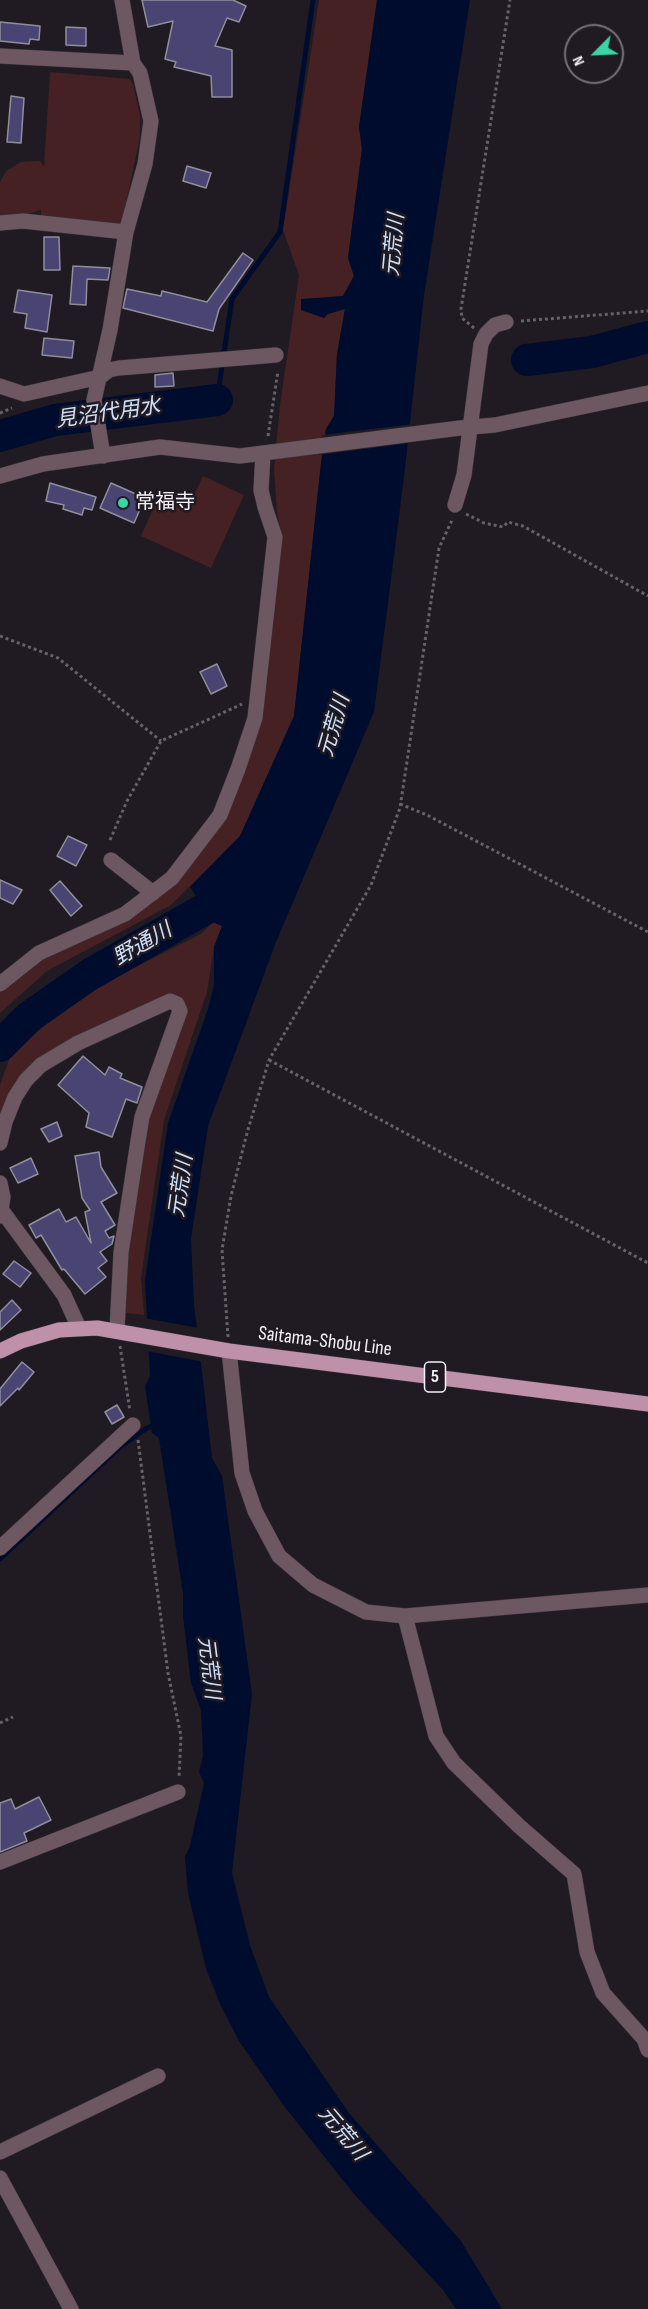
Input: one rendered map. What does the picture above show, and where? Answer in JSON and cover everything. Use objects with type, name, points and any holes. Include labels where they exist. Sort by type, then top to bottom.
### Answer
[{"type":"main road","name":"Saitama-Shobu Line","points":[[0,1351],[44,1334],[79,1328],[121,1330],[226,1350],[648,1404]]},
{"type":"street","points":[[103,456],[94,400],[126,232],[145,164],[151,121],[140,74],[133,63],[122,0]]},
{"type":"street","points":[[0,56],[133,63]]},
{"type":"street","points":[[0,223],[23,221],[126,232]]},
{"type":"street","points":[[455,505],[464,475],[465,427],[481,344],[486,334],[495,325],[506,322]]},
{"type":"street","points":[[0,386],[24,394],[100,377],[109,370],[119,368],[276,355]]},
{"type":"street","points":[[0,476],[43,464],[160,447],[240,456],[465,427],[495,426],[648,393]]},
{"type":"street","points":[[0,984],[39,953],[125,914],[153,893],[172,878],[220,815],[255,718],[275,537],[261,490],[270,452]]},
{"type":"street","points":[[111,860],[153,893]]},
{"type":"street","points":[[0,1143],[15,1097],[26,1080],[41,1065],[78,1043],[170,1000],[177,1004],[180,1011],[141,1125],[121,1253],[121,1330]]},
{"type":"street","points":[[0,1183],[3,1197],[1,1211],[64,1295],[79,1328]]},
{"type":"street","points":[[226,1350],[242,1473],[255,1511],[279,1556],[313,1585],[366,1612],[405,1616],[648,1595]]},
{"type":"street","points":[[0,1548],[133,1425]]},
{"type":"street","points":[[405,1616],[436,1736],[454,1763],[519,1826],[574,1874],[587,1952],[603,1993],[647,2042]]},
{"type":"street","points":[[0,1862],[178,1792]]},
{"type":"street","points":[[0,2152],[158,2076]]},
{"type":"street","points":[[0,2178],[71,2309]]},
{"type":"path","points":[[486,334],[478,331],[462,318],[461,309],[510,0]]},
{"type":"path","points":[[506,322],[648,311]]},
{"type":"path","points":[[270,452],[267,440],[278,369],[276,355]]},
{"type":"path","points":[[455,505],[469,517],[484,523],[502,527],[508,522],[523,526],[648,596]]},
{"type":"path","points":[[226,1350],[222,1250],[231,1196],[247,1133],[269,1060],[371,885],[400,804],[439,548],[453,519],[455,505]]},
{"type":"path","points":[[0,636],[58,658],[161,741]]},
{"type":"path","points":[[110,840],[127,801],[161,741],[257,697]]},
{"type":"path","points":[[400,804],[427,815],[648,932]]},
{"type":"path","points":[[269,1060],[648,1263]]},
{"type":"path","points":[[121,1330],[133,1425],[139,1443],[168,1674],[179,1719],[181,1736],[178,1792]]},
{"type":"path","points":[[0,1723],[14,1716]]},
{"type":"shaded area","points":[[319,0],[377,0],[359,127],[362,149],[348,258],[354,276],[343,296],[301,300],[328,314],[345,308],[337,354],[334,416],[326,429],[321,463],[294,716],[240,836],[171,905],[47,971],[0,1013],[0,992],[42,958],[127,918],[173,887],[227,816],[258,723],[281,533],[274,469],[280,405],[299,275],[283,230]]},
{"type":"shaded area","points":[[50,72],[130,79],[133,84],[140,116],[140,137],[122,222],[113,226],[41,217],[41,210],[18,217],[0,216],[0,182],[6,171],[21,162],[40,161],[44,167]]},
{"type":"shaded area","points":[[88,424],[89,431],[40,438],[0,452],[0,444],[3,442]]},
{"type":"shaded area","points":[[203,476],[244,495],[211,568],[141,536],[159,496],[188,509]]},
{"type":"shaded area","points":[[213,922],[222,926],[214,947],[207,992],[164,1120],[141,1278],[144,1315],[124,1313],[130,1229],[146,1124],[178,1000],[54,1051],[0,1121],[0,1085],[10,1057],[49,1021],[96,987],[201,934]]},
{"type":"water","name":"元荒川","points":[[377,0],[470,0],[424,295],[404,477],[374,712],[276,942],[208,1126],[191,1239],[194,1304],[212,1458],[222,1476],[252,1694],[232,1873],[250,1945],[269,1997],[349,2113],[461,2241],[502,2309],[456,2309],[443,2290],[354,2194],[284,2106],[239,2041],[206,1969],[188,1893],[185,1857],[190,1846],[204,1783],[199,1772],[203,1756],[201,1710],[191,1683],[183,1616],[183,1593],[159,1438],[152,1433],[145,1386],[150,1376],[145,1280],[168,1123],[208,1009],[214,985],[214,947],[222,926],[213,922],[190,887],[240,836],[294,716],[321,463],[326,429],[334,416],[337,354],[345,309],[328,314],[324,318],[301,310],[301,299],[343,296],[354,276],[348,258],[362,149],[359,127]]},
{"type":"pier","points":[[413,424],[411,443],[319,455],[322,435]]},
{"type":"pier","points":[[144,1318],[199,1328],[204,1362],[146,1351]]},
{"type":"building","points":[[142,0],[233,0],[246,6],[239,22],[227,18],[215,46],[232,50],[232,97],[212,97],[211,76],[174,67],[176,62],[165,59],[173,21],[148,27]]},
{"type":"building","points":[[0,22],[40,26],[39,40],[30,39],[29,44],[0,41]]},
{"type":"building","points":[[66,27],[86,28],[86,46],[66,45]]},
{"type":"building","points":[[11,96],[24,98],[21,143],[7,142]]},
{"type":"building","points":[[187,166],[211,173],[206,188],[183,181]]},
{"type":"building","points":[[44,237],[59,237],[60,270],[44,270]]},
{"type":"building","points":[[243,253],[253,260],[219,309],[213,331],[123,308],[127,289],[161,296],[162,291],[207,302]]},
{"type":"building","points":[[73,266],[110,268],[108,280],[87,279],[86,305],[70,304]]},
{"type":"building","points":[[18,290],[52,295],[47,332],[25,328],[27,314],[14,312]]},
{"type":"building","points":[[44,338],[74,341],[72,358],[42,355]]},
{"type":"building","points":[[173,373],[174,386],[155,387],[155,375]]},
{"type":"building","points":[[50,483],[96,497],[92,510],[84,508],[82,515],[63,509],[64,505],[46,501]]},
{"type":"building","name":"常福寺","points":[[111,483],[145,498],[134,523],[100,508]]},
{"type":"building","points":[[217,664],[227,686],[211,694],[200,672]]},
{"type":"building","points":[[68,836],[87,845],[76,866],[57,856]]},
{"type":"building","points":[[0,880],[22,890],[13,904],[0,898]]},
{"type":"building","points":[[60,881],[82,906],[71,916],[50,890]]},
{"type":"building","points":[[83,1056],[105,1075],[109,1067],[122,1074],[120,1078],[142,1087],[137,1103],[126,1099],[112,1137],[86,1127],[89,1113],[58,1085]]},
{"type":"building","points":[[57,1122],[62,1136],[49,1142],[41,1129]]},
{"type":"building","points":[[99,1152],[101,1167],[117,1193],[101,1202],[115,1225],[105,1231],[109,1238],[114,1236],[112,1244],[100,1252],[107,1261],[98,1268],[106,1277],[85,1294],[64,1269],[62,1270],[41,1235],[36,1238],[29,1225],[59,1209],[66,1222],[76,1217],[91,1243],[85,1212],[90,1210],[82,1198],[75,1156]]},
{"type":"building","points":[[31,1158],[38,1174],[18,1183],[10,1168]]},
{"type":"building","points":[[14,1261],[31,1273],[20,1287],[3,1274]]},
{"type":"building","points":[[12,1300],[21,1310],[0,1330],[0,1312]]},
{"type":"building","points":[[22,1362],[34,1372],[19,1390],[18,1388],[0,1406],[0,1389]]},
{"type":"building","points":[[117,1405],[124,1417],[112,1424],[105,1412]]},
{"type":"building","points":[[39,1797],[51,1820],[24,1833],[27,1841],[0,1852],[0,1803],[11,1799],[15,1809]]},
{"type":"waterway","points":[[217,400],[232,299],[280,232],[313,0]]},
{"type":"waterway","name":"見沼代用水","points":[[527,360],[592,352],[648,337]]},
{"type":"waterway","name":"見沼代用水","points":[[527,360],[592,352],[648,337]]},
{"type":"waterway","name":"見沼代用水","points":[[0,436],[55,420],[217,400]]},
{"type":"waterway","name":"野通川","points":[[0,1046],[29,1017],[89,975],[241,887]]},
{"type":"waterway","points":[[0,1559],[120,1447],[147,1428],[157,1424]]},
{"type":"place","name":"常福寺","points":[[123,503]]}]
